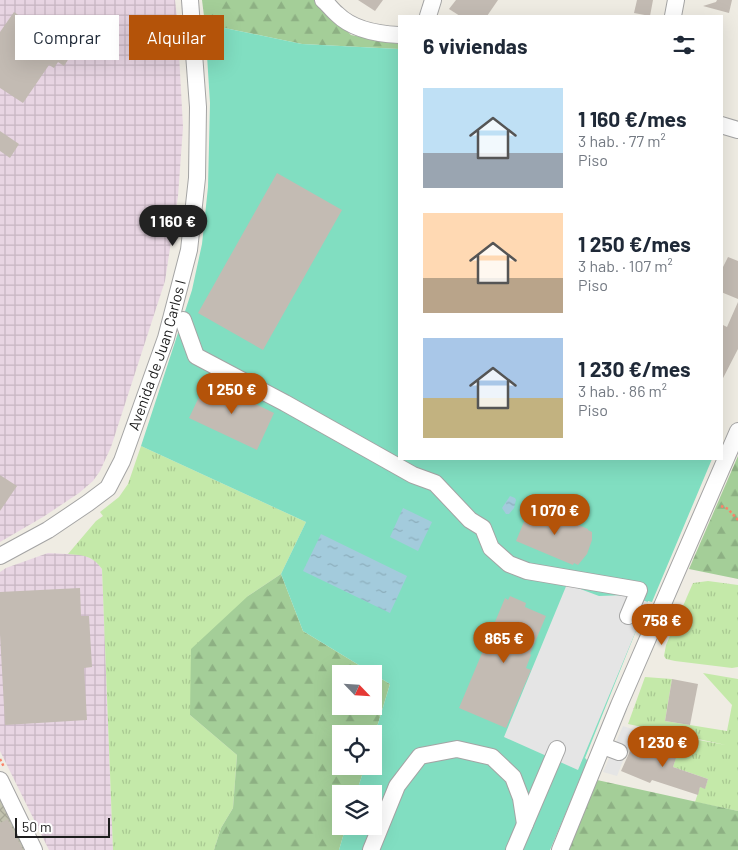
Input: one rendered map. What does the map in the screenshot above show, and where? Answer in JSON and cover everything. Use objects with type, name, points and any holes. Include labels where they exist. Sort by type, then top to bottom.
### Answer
[{"type":"street","name":"Avenida de Juan Carlos I","points":[[0,556],[48,530],[108,488],[122,461],[166,338],[189,250],[197,178],[198,107],[190,0]]},
{"type":"street","points":[[323,0],[337,15],[357,27],[379,33],[398,35]]},
{"type":"street","points":[[428,15],[432,0]]},
{"type":"street","points":[[673,15],[676,0]]},
{"type":"street","points":[[723,126],[738,130]]},
{"type":"street","points":[[183,320],[196,356],[286,403],[413,474],[435,482],[470,520],[483,528],[491,548],[509,564],[527,571],[639,590],[628,616]]},
{"type":"street","points":[[560,850],[738,431]]},
{"type":"street","points":[[603,746],[618,752]]},
{"type":"street","points":[[371,850],[397,786],[420,756],[457,749],[492,757],[513,777],[521,798],[525,824]]},
{"type":"street","points":[[514,850],[557,749]]},
{"type":"street","points":[[0,780],[34,850]]},
{"type":"path","points":[[708,500],[728,509],[738,520]]},
{"type":"shaded area","points":[[0,0],[175,0],[177,15],[129,15],[129,60],[179,60],[183,127],[178,196],[165,281],[111,447],[100,471],[93,481],[79,493],[0,542]]},
{"type":"shaded area","points":[[48,553],[84,555],[96,561],[102,569],[113,850],[49,850],[0,751],[0,572],[6,568]]},
{"type":"shaded area","points":[[567,584],[599,596],[627,595],[648,602],[578,770],[504,737]]},
{"type":"shaded area","points":[[623,726],[635,730],[617,776],[603,772]]},
{"type":"shaded area","points":[[0,799],[25,850],[0,850]]},
{"type":"green space","points":[[202,0],[317,0],[351,35],[398,44],[398,49],[302,44],[224,28],[224,15],[204,15]]},
{"type":"green space","points":[[224,28],[302,44],[398,49],[398,460],[712,460],[652,602],[648,601],[585,758],[588,761],[550,850],[339,850],[343,835],[382,835],[382,785],[359,785],[362,775],[382,775],[382,725],[378,725],[390,684],[382,679],[382,665],[359,665],[303,631],[281,574],[306,522],[141,446],[192,290],[202,244],[208,187],[210,103],[207,60],[224,60]]},
{"type":"green space","points":[[141,446],[306,522],[281,574],[248,596],[190,715],[237,755],[233,808],[221,828],[214,850],[113,850],[102,569],[95,561],[87,557],[68,554],[96,521],[103,516],[100,512],[119,497],[128,484]]},
{"type":"green space","points":[[738,456],[738,579],[689,569]]},
{"type":"green space","points":[[281,574],[303,631],[359,665],[332,665],[332,715],[381,715],[378,725],[332,725],[332,775],[362,775],[359,785],[332,785],[332,835],[343,835],[339,850],[214,850],[221,828],[233,808],[237,755],[190,715],[191,649],[248,596]]},
{"type":"green space","points":[[708,581],[738,585],[738,667],[732,668],[675,661],[666,659],[664,656],[666,645],[693,583]]},
{"type":"green space","points":[[703,673],[738,679],[738,811],[695,802],[700,787],[705,788],[708,779],[673,767],[682,737],[726,745],[628,724],[645,677],[672,679],[665,721],[727,731],[732,705]]},
{"type":"green space","points":[[382,679],[390,684],[382,710]]},
{"type":"green space","points":[[597,780],[738,811],[738,850],[569,850]]},
{"type":"water","points":[[510,496],[516,500],[514,508],[509,514],[506,514],[502,508]]},
{"type":"water","points":[[403,508],[432,522],[418,551],[390,537]]},
{"type":"water","points":[[321,534],[407,576],[390,613],[303,571]]},
{"type":"building","points":[[358,0],[383,0],[375,11]]},
{"type":"building","points":[[456,0],[498,0],[488,15],[458,15],[449,9]]},
{"type":"building","points":[[637,0],[653,0],[650,15],[634,13]]},
{"type":"building","points":[[717,0],[732,0],[729,13],[703,6]]},
{"type":"building","points":[[14,12],[18,15],[15,15],[15,60],[68,60],[64,66],[58,62],[54,68],[49,65],[23,103],[0,88],[0,32]]},
{"type":"building","points":[[0,131],[19,144],[10,158],[0,151]]},
{"type":"building","points":[[277,173],[342,210],[263,350],[198,313]]},
{"type":"building","points":[[728,257],[738,261],[738,299],[723,293],[723,267]]},
{"type":"building","points":[[738,302],[738,349],[723,378],[723,325],[727,327]]},
{"type":"building","points":[[207,380],[274,413],[257,450],[189,418]]},
{"type":"building","points":[[0,475],[17,486],[0,511]]},
{"type":"building","points":[[531,505],[592,532],[592,540],[587,554],[578,565],[574,563],[573,565],[516,541]]},
{"type":"building","points":[[80,588],[81,616],[89,616],[92,667],[84,668],[87,720],[5,725],[0,634],[0,592]]},
{"type":"building","points":[[510,596],[526,603],[525,607],[546,616],[526,668],[531,670],[506,728],[459,708],[505,598],[508,600]]},
{"type":"building","points":[[672,679],[698,684],[690,725],[665,721]]},
{"type":"building","points":[[661,740],[680,746],[673,767],[708,779],[705,789],[700,787],[698,795],[652,780],[650,783],[621,771],[630,751],[638,755],[641,746],[657,752]]},
{"type":"building","points":[[8,819],[23,850],[0,850],[0,823]]}]
